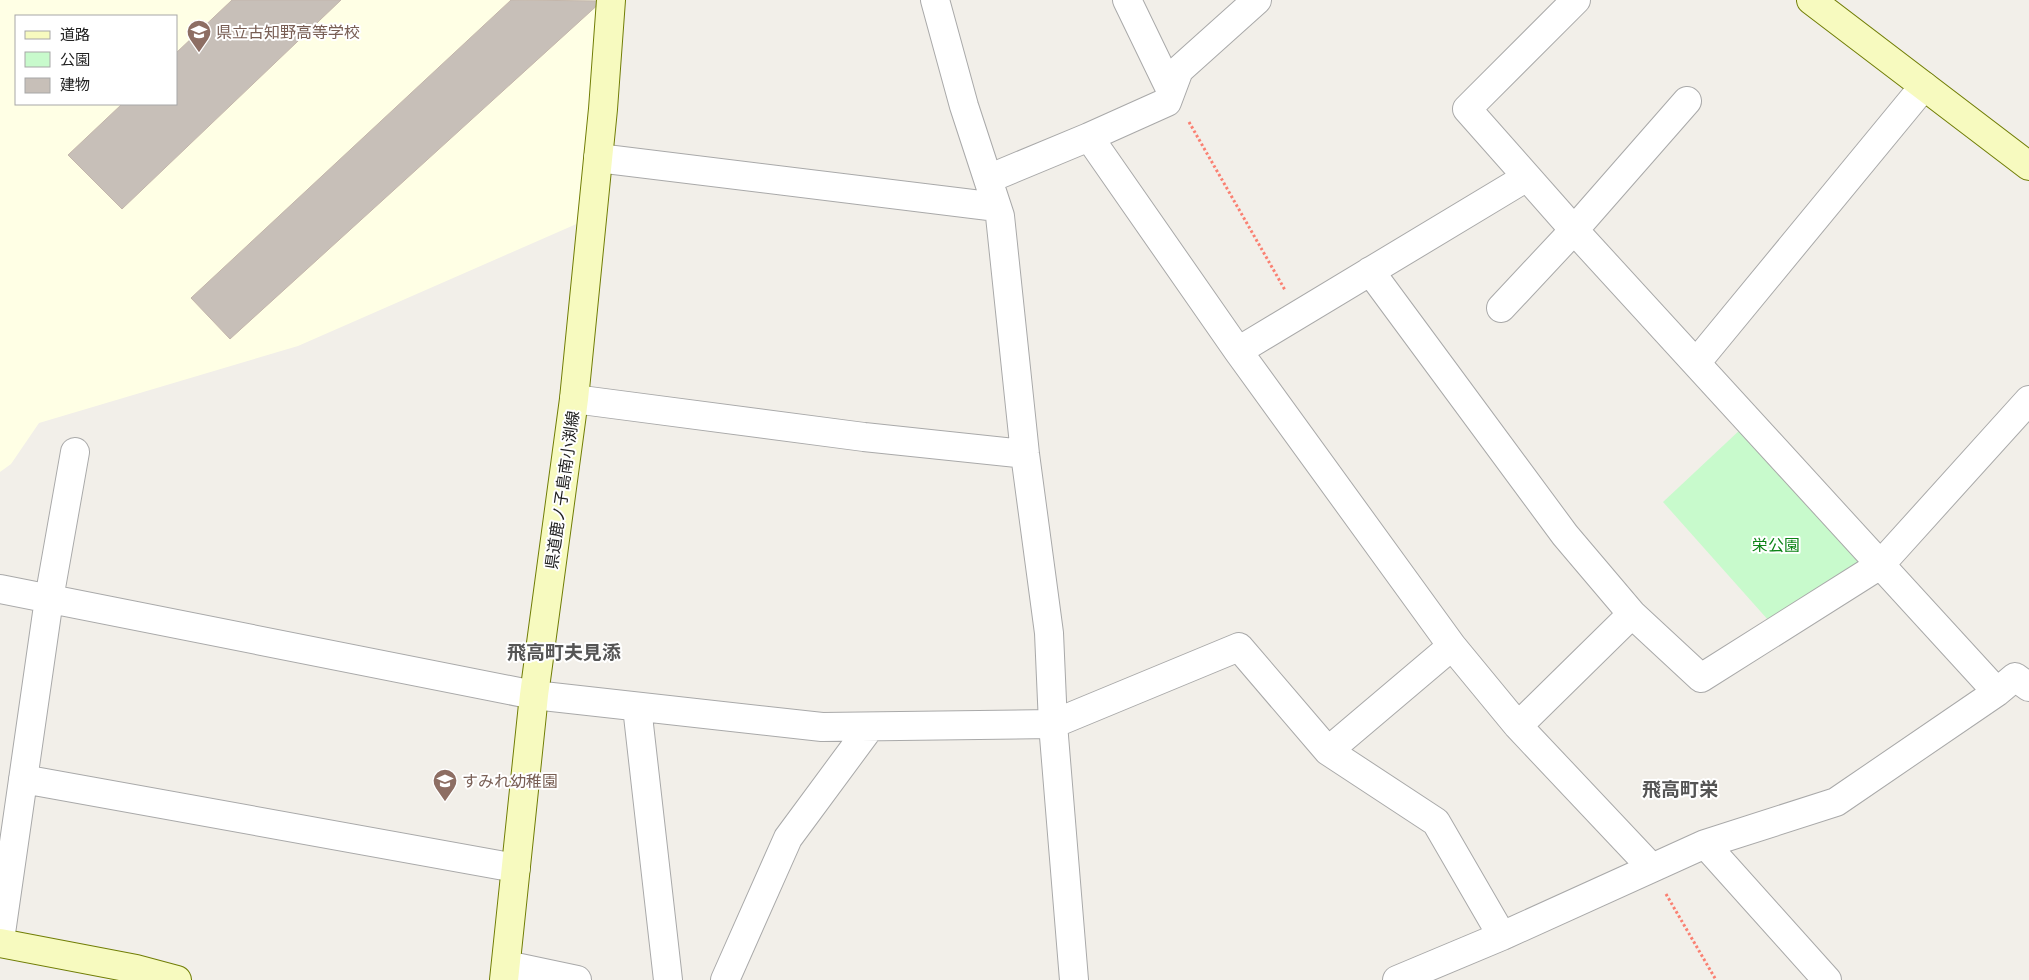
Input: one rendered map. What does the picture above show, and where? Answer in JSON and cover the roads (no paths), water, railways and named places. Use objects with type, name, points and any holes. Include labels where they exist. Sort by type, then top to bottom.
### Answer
[{"type":"main road","name":"県道鹿ノ子島南小渕線","points":[[505,972],[534,695],[574,399],[598,158],[611,0]]},
{"type":"main road","points":[[1811,0],[2029,166]]},
{"type":"main road","points":[[0,942],[136,969],[177,980]]},
{"type":"street","points":[[935,0],[964,106],[1000,216],[1025,454],[1049,632],[1053,724],[1074,980]]},
{"type":"street","points":[[1127,0],[1171,91]]},
{"type":"street","points":[[988,179],[1089,137],[1166,102],[1179,70],[1257,0]]},
{"type":"street","points":[[1576,0],[1467,109],[1574,230],[1997,692]]},
{"type":"street","points":[[1696,364],[1924,86]]},
{"type":"street","points":[[1501,308],[1574,230],[1687,101]]},
{"type":"street","points":[[1089,137],[1238,351],[1452,646],[1518,726],[1651,868]]},
{"type":"street","points":[[598,158],[997,207]]},
{"type":"street","points":[[1238,351],[1527,177]]},
{"type":"street","points":[[1370,271],[1565,535],[1632,614],[1701,678],[1880,565],[2029,400]]},
{"type":"street","points":[[574,399],[864,437],[1025,454]]},
{"type":"street","points":[[0,942],[49,599],[75,452]]},
{"type":"street","points":[[0,589],[534,695],[822,727],[1053,724],[1239,647],[1328,752],[1436,822],[1502,936]]},
{"type":"street","points":[[1518,726],[1632,614]]},
{"type":"street","points":[[1328,752],[1452,646]]},
{"type":"street","points":[[1398,980],[1502,936],[1706,844],[1836,802],[1997,692],[2015,677],[2029,687]]},
{"type":"street","points":[[637,707],[668,980]]},
{"type":"street","points":[[725,980],[788,838],[870,727]]},
{"type":"street","points":[[23,778],[516,868]]},
{"type":"street","points":[[1706,844],[1827,980]]},
{"type":"street","points":[[505,972],[577,980]]},
{"type":"place","name":"県立古知野高等学校","points":[[199,53]]},
{"type":"place","name":"すみれ幼稚園","points":[[445,802]]},
{"type":"district","name":"飛高町夫見添","points":[[564,652]]},
{"type":"district","name":"飛高町栄","points":[[1680,789]]},
{"type":"park label","name":"栄公園","points":[[1776,545]]}]
